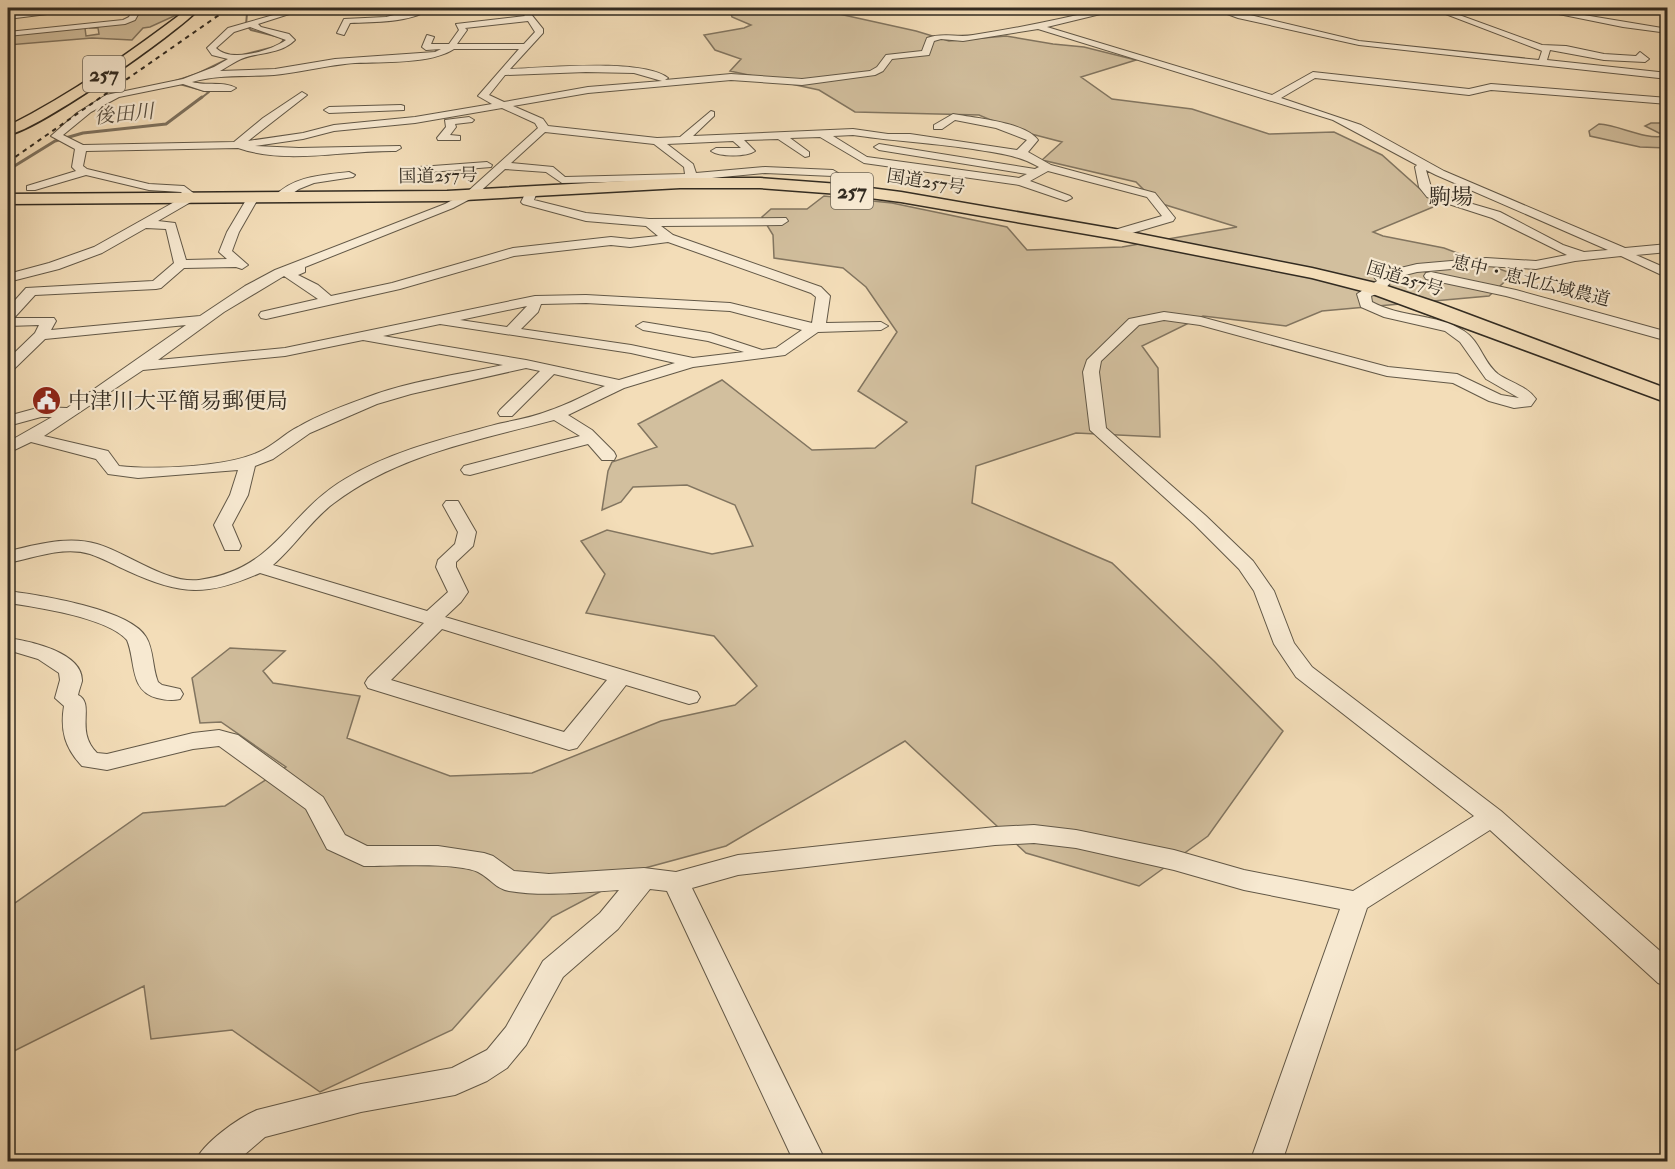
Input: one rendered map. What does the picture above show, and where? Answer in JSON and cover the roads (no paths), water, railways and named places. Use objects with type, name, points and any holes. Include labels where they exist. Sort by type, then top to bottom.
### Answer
[{"type":"highway","name":"257","points":[[8,131],[44,113],[83,88],[143,48],[195,8]]},
{"type":"highway","name":"国道257号","points":[[8,199],[470,195],[680,183],[817,187],[901,197],[1115,234],[1381,286],[1668,397]]},
{"type":"street","points":[[8,17],[90,8]]},
{"type":"street","points":[[8,34],[125,22],[132,18],[137,9],[130,8]]},
{"type":"street","points":[[234,58],[215,53],[211,48],[228,32],[240,26],[304,8]]},
{"type":"street","points":[[341,33],[342,21],[386,19],[420,12],[426,8]]},
{"type":"street","points":[[522,8],[539,29],[538,33],[483,96],[542,123],[543,129]]},
{"type":"street","points":[[253,23],[258,29],[289,38],[289,43],[279,51],[234,58],[200,75],[177,82],[110,96],[71,122],[60,138],[81,148],[239,145],[303,136],[334,128],[395,122],[417,124],[450,109],[588,90],[731,77],[802,82],[869,74],[880,69],[889,57],[926,53],[930,40],[935,37],[963,39],[1038,27],[1114,8]]},
{"type":"street","points":[[1215,8],[1348,41],[1668,76]]},
{"type":"street","points":[[1434,8],[1540,47],[1546,51],[1542,62]]},
{"type":"street","points":[[1533,8],[1668,31]]},
{"type":"street","points":[[422,56],[452,47],[463,30],[459,26],[531,18]]},
{"type":"street","points":[[1038,27],[1346,122],[1426,165],[1668,274]]},
{"type":"street","points":[[430,38],[426,47],[525,46]]},
{"type":"street","points":[[1540,47],[1559,48],[1613,58],[1645,59],[1640,56]]},
{"type":"street","points":[[200,75],[275,72],[382,54],[491,57]]},
{"type":"street","points":[[1468,55],[1467,57],[1496,61],[1491,87]]},
{"type":"street","points":[[502,57],[514,58]]},
{"type":"street","points":[[557,72],[567,57]]},
{"type":"street","points":[[633,63],[648,64],[642,71]]},
{"type":"street","points":[[502,72],[557,72],[607,68],[655,73],[668,82]]},
{"type":"street","points":[[1274,99],[1313,75],[1469,92],[1491,87],[1668,101]]},
{"type":"street","points":[[177,82],[209,89],[231,88]]},
{"type":"street","points":[[239,145],[238,143],[248,137],[261,123],[289,108],[302,95]]},
{"type":"street","points":[[395,122],[408,96]]},
{"type":"street","points":[[329,110],[401,108]]},
{"type":"street","points":[[456,138],[442,138],[451,127],[449,122],[519,112]]},
{"type":"street","points":[[683,140],[711,114]]},
{"type":"street","points":[[938,128],[953,117],[998,125],[1030,136],[1033,140],[1021,151],[1043,170]]},
{"type":"street","points":[[922,153],[959,131],[923,125]]},
{"type":"street","points":[[8,448],[69,413],[250,289],[296,266],[449,206],[470,195],[543,129],[657,141],[853,132],[1024,154]]},
{"type":"street","points":[[823,134],[864,160],[1021,182],[1066,198]]},
{"type":"street","points":[[781,136],[806,154]]},
{"type":"street","points":[[713,152],[750,151],[735,137]]},
{"type":"street","points":[[1006,139],[1030,143]]},
{"type":"street","points":[[657,141],[689,166],[691,177]]},
{"type":"street","points":[[833,141],[1043,170],[1151,195],[1168,218],[1115,234]]},
{"type":"street","points":[[239,145],[290,152],[330,152],[362,147],[396,148]]},
{"type":"street","points":[[8,278],[76,259],[117,241],[192,197],[184,189],[149,187],[86,172],[77,167],[81,148]]},
{"type":"street","points":[[946,173],[961,160]]},
{"type":"street","points":[[406,171],[488,163],[481,173],[481,178],[485,182]]},
{"type":"street","points":[[1426,165],[1420,167],[1425,187],[1431,195],[1496,215],[1559,248],[1582,256]]},
{"type":"street","points":[[503,166],[549,169],[562,180],[691,177],[765,170],[833,173]]},
{"type":"street","points":[[1021,182],[1043,170]]},
{"type":"street","points":[[32,188],[86,172]]},
{"type":"street","points":[[280,197],[295,186],[322,178],[349,175]]},
{"type":"street","points":[[531,192],[527,202],[604,220],[649,223],[783,221]]},
{"type":"street","points":[[250,289],[255,275],[225,252],[233,232],[253,197]]},
{"type":"street","points":[[8,557],[58,546],[92,548],[166,581],[196,586],[231,579],[259,567],[285,545],[324,502],[350,483],[439,445],[556,414],[619,385],[692,363],[780,352],[811,328],[819,325],[823,296],[816,290],[669,238],[649,223]]},
{"type":"street","points":[[146,224],[171,226],[181,264]]},
{"type":"street","points":[[266,315],[394,286],[513,252],[611,241],[630,243],[669,238]]},
{"type":"street","points":[[1668,248],[1582,256],[1536,265],[1486,262],[1417,268],[1381,277],[1381,286],[1364,294],[1366,304],[1375,310],[1430,320],[1462,336],[1488,373],[1528,399],[1525,403],[1514,404],[1495,398],[1456,379],[1365,367],[1202,321],[1164,316],[1134,322],[1094,360],[1091,372],[1098,430],[1200,519],[1246,565],[1264,591],[1284,644],[1304,672],[1492,817],[1668,975]]},
{"type":"street","points":[[8,316],[31,291],[156,285],[181,264],[239,263]]},
{"type":"street","points":[[296,266],[300,269],[291,273],[290,276],[313,288],[329,301]]},
{"type":"street","name":"恵中・恵北広域農道","points":[[1381,286],[1420,276],[1440,276],[1668,337]]},
{"type":"street","points":[[138,366],[285,352],[535,300],[585,299],[691,304],[755,312],[811,328],[881,326]]},
{"type":"street","points":[[510,332],[533,309],[535,300]]},
{"type":"street","points":[[664,329],[691,304]]},
{"type":"street","points":[[41,335],[202,320]]},
{"type":"street","points":[[434,320],[631,349],[692,363]]},
{"type":"street","points":[[8,322],[49,321],[41,335],[8,367]]},
{"type":"street","points":[[643,326],[711,337],[767,354]]},
{"type":"street","points":[[367,335],[370,339],[526,364],[619,385]]},
{"type":"street","points":[[30,437],[102,455],[114,470],[138,473],[223,467],[267,455],[304,430],[371,402],[407,390],[526,364]]},
{"type":"street","points":[[506,413],[551,369]]},
{"type":"street","points":[[8,421],[40,412],[69,413]]},
{"type":"street","points":[[556,414],[591,438],[608,456]]},
{"type":"street","points":[[470,470],[591,438]]},
{"type":"street","points":[[232,546],[223,525],[245,480],[247,462]]},
{"type":"street","points":[[452,505],[467,532],[464,546],[447,560],[446,567],[458,592],[376,683],[569,742],[621,677]]},
{"type":"street","points":[[259,567],[689,697]]},
{"type":"street","points":[[8,597],[22,598],[106,620],[131,631],[140,642],[147,684],[154,690],[172,694]]},
{"type":"street","points":[[8,644],[41,652],[62,663],[69,671],[71,678],[66,698],[76,703],[73,736],[90,760],[106,762],[193,741],[219,738],[230,741],[315,803],[336,842],[364,856],[438,856],[484,862],[508,881],[549,884],[644,878],[676,882],[738,865],[995,836],[1034,834],[1076,839],[1174,860],[1244,880],[1356,902]]},
{"type":"street","points":[[1266,1161],[1356,902],[1492,817]]},
{"type":"street","points":[[211,1161],[257,1125],[361,1098],[455,1081],[497,1059],[516,1036],[553,969],[609,921],[644,878]]},
{"type":"street","points":[[676,882],[810,1161]]},
{"type":"waterway","name":"後田川","points":[[200,99],[209,92],[172,82],[197,74],[230,58],[278,46],[283,41],[283,38],[251,30],[246,25],[247,13],[254,8]]},
{"type":"waterway","name":"後田川","points":[[8,170],[55,141],[83,133],[166,124],[202,97]]},
{"type":"railway","points":[[8,162],[229,8]]},
{"type":"place","name":"中津川大平簡易郵便局","points":[[47,401]]},
{"type":"district","name":"駒場","points":[[1451,197]]}]
